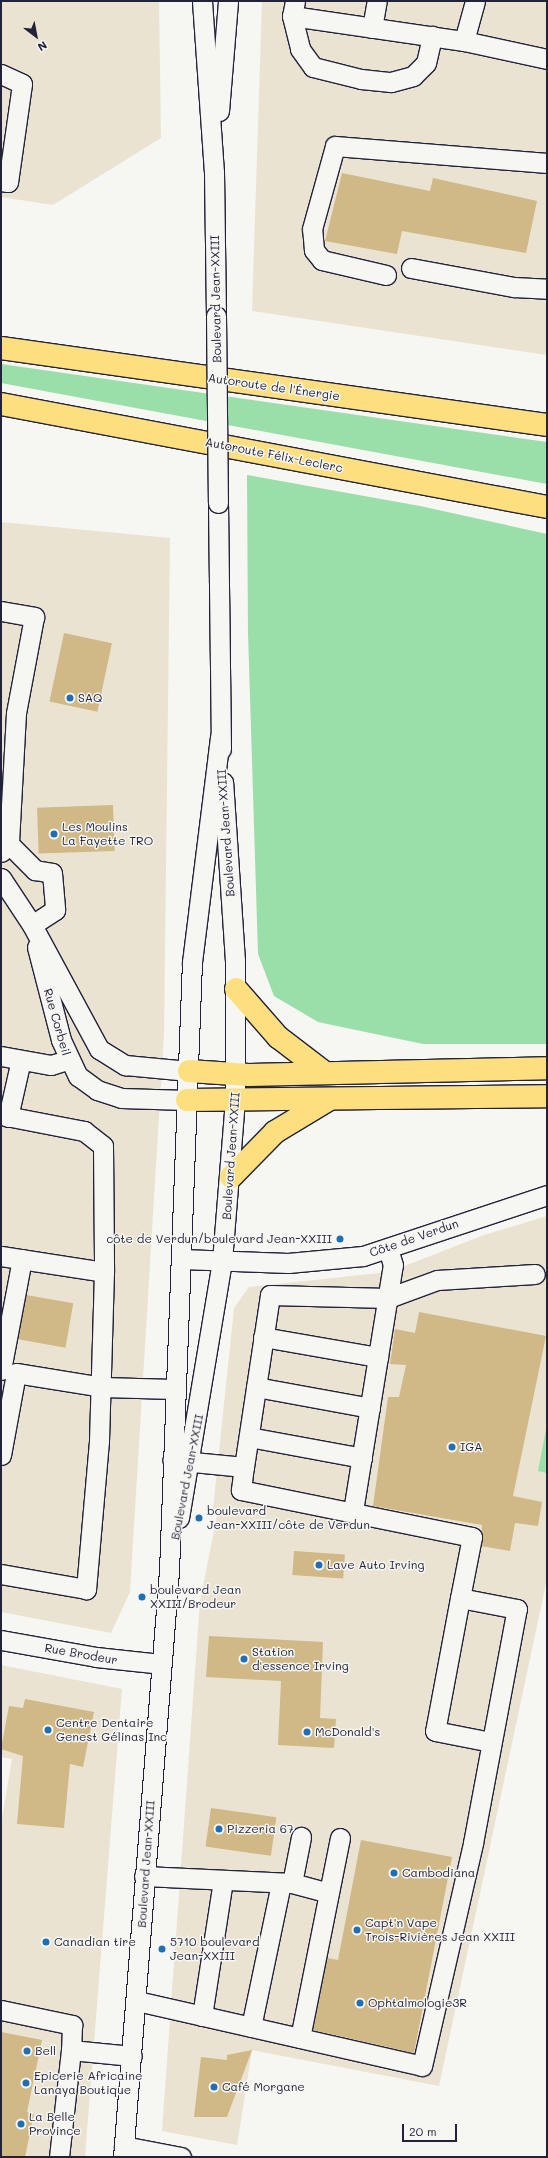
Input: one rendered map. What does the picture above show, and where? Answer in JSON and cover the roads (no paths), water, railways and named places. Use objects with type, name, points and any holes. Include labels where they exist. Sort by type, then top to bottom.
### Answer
[{"type":"highway","points":[[1,341],[38,354]]},
{"type":"highway","name":"Autoroute de l'Énergie","points":[[1,348],[547,426]]},
{"type":"highway","name":"Autoroute Félix-Leclerc","points":[[1,404],[547,507]]},
{"type":"highway","points":[[236,989],[278,1037],[324,1072]]},
{"type":"highway","points":[[189,1071],[236,1074],[547,1068]]},
{"type":"highway","points":[[187,1100],[328,1100],[547,1096]]},
{"type":"highway","points":[[230,1177],[275,1132],[328,1100]]},
{"type":"street","name":"Boulevard Jean-XXIII","points":[[169,1571],[190,1463],[222,1261],[230,1177],[236,1074],[236,989],[220,737],[214,172],[202,1]]},
{"type":"street","name":"Boulevard Jean-XXIII","points":[[214,172],[228,1]]},
{"type":"street","points":[[372,28],[377,1]]},
{"type":"street","points":[[464,41],[475,1]]},
{"type":"street","points":[[432,36],[426,63],[413,76],[391,82],[361,79],[312,67],[300,49],[293,8],[372,28],[432,36],[464,41],[547,59]]},
{"type":"street","points":[[1,74],[22,84],[8,182],[1,181]]},
{"type":"street","points":[[386,275],[322,260],[312,247],[312,229],[335,146],[547,163]]},
{"type":"street","points":[[411,268],[514,287],[547,289]]},
{"type":"street","points":[[1,611],[34,617],[5,775],[5,848],[35,870],[52,873],[55,910],[32,925]]},
{"type":"street","name":"Boulevard Jean-XXIII","points":[[124,2152],[137,2001],[144,1876],[169,1571],[174,1389],[189,1071],[192,962],[220,737]]},
{"type":"street","name":"Rue Corbeil","points":[[1,878],[32,925],[78,1006],[91,1038],[104,1055],[125,1065],[189,1071]]},
{"type":"street","name":"Rue Corbeil","points":[[32,925],[68,1060],[86,1084],[108,1094],[187,1100]]},
{"type":"street","points":[[1,1056],[51,1064],[68,1060]]},
{"type":"street","points":[[1,1574],[86,1590],[102,1387],[104,1272],[103,1146],[84,1131],[5,1116],[21,1060]]},
{"type":"street","name":"Côte de Verdun","points":[[181,1259],[222,1261],[318,1261],[388,1249],[492,1210],[547,1195]]},
{"type":"street","points":[[353,1510],[393,1265],[388,1249]]},
{"type":"street","points":[[1,1256],[104,1272]]},
{"type":"street","points":[[1,1455],[6,1371],[22,1259]]},
{"type":"street","points":[[491,1742],[435,1731],[472,1537],[353,1510],[242,1490],[244,1468],[270,1295],[388,1298],[437,1280],[535,1274]]},
{"type":"street","points":[[263,1337],[378,1357]]},
{"type":"street","points":[[6,1371],[102,1387],[174,1389]]},
{"type":"street","points":[[256,1387],[370,1408]]},
{"type":"street","points":[[249,1437],[362,1458]]},
{"type":"street","points":[[172,1460],[244,1468]]},
{"type":"street","points":[[137,2001],[422,2066],[473,1843],[517,1609],[460,1598]]},
{"type":"street","name":"Rue Brodeur","points":[[1,1640],[110,1660],[161,1664]]},
{"type":"street","points":[[251,2027],[287,1883],[301,1837]]},
{"type":"street","points":[[300,2038],[340,1838]]},
{"type":"street","points":[[144,1876],[287,1883],[329,1893]]},
{"type":"street","points":[[202,2016],[224,1881]]},
{"type":"street","points":[[1,2010],[72,2025],[71,2050],[59,2157]]},
{"type":"street","points":[[71,2050],[132,2056]]},
{"type":"street","points":[[124,2152],[181,2157]]},
{"type":"place","name":"SAQ","points":[[70,698]]},
{"type":"place","name":"Les Moulins La Fayette TRO","points":[[54,834]]},
{"type":"place","name":"côte de Verdun/boulevard Jean-XXIII","points":[[340,1239]]},
{"type":"place","name":"IGA","points":[[452,1447]]},
{"type":"place","name":"boulevard Jean-XXIII/côte de Verdun","points":[[199,1518]]},
{"type":"place","name":"Lave Auto Irving","points":[[319,1565]]},
{"type":"place","name":"boulevard Jean XXIII/Brodeur","points":[[142,1597]]},
{"type":"place","name":"Station d'essence Irving","points":[[244,1659]]},
{"type":"place","name":"Centre Dentaire Genest Gélinas Inc","points":[[48,1730]]},
{"type":"place","name":"McDonald's","points":[[307,1732]]},
{"type":"place","name":"Pizzeria 67","points":[[219,1829]]},
{"type":"place","name":"Cambodiana","points":[[394,1873]]},
{"type":"place","name":"Capt'n Vape Trois-Rivières Jean XXIII","points":[[357,1930]]},
{"type":"place","name":"Canadian tire","points":[[46,1942]]},
{"type":"place","name":"5710 boulevard Jean-XXIII","points":[[162,1949]]},
{"type":"place","name":"Ophtalmologie3R","points":[[360,2003]]},
{"type":"place","name":"Bell","points":[[27,2051]]},
{"type":"place","name":"Epicerie Africaine Lanaya Boutique","points":[[26,2083]]},
{"type":"place","name":"Café Morgane","points":[[214,2087]]},
{"type":"place","name":"La Belle Province","points":[[21,2124]]}]
